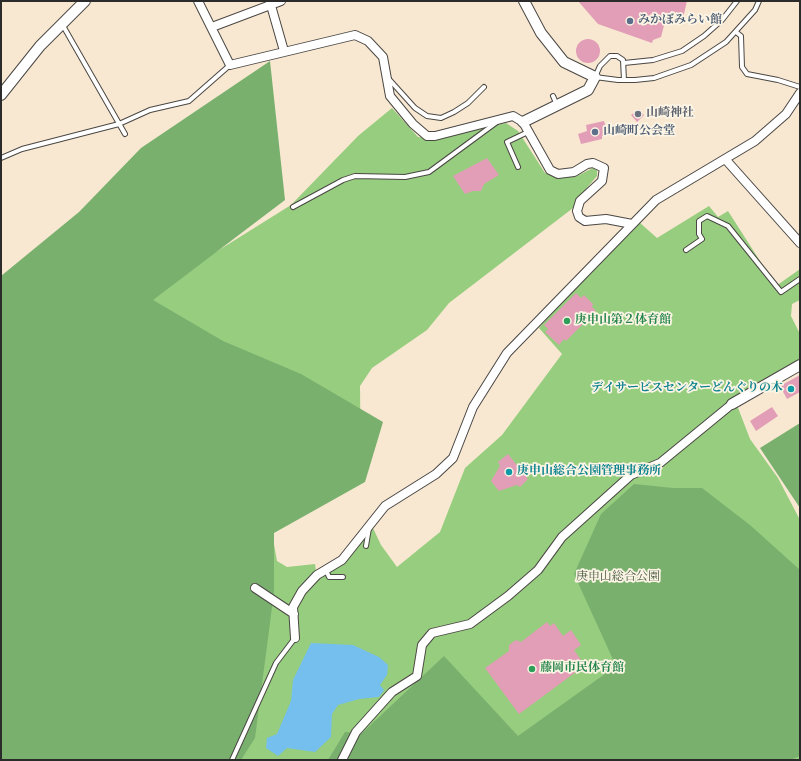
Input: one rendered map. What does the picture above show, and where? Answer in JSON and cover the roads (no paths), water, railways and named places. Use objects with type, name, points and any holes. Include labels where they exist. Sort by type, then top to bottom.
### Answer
[{"type":"street","points":[[1,95],[40,46],[85,1]]},
{"type":"street","points":[[198,1],[230,65],[355,35],[368,41],[383,57],[390,96],[413,124],[427,136],[442,134],[513,116],[523,122],[550,170],[558,174],[574,172],[586,164],[593,163],[604,168],[602,180],[580,201],[577,211],[579,217],[585,221],[606,219],[632,224]]},
{"type":"street","points":[[212,27],[271,3],[281,1]]},
{"type":"street","points":[[523,122],[555,101],[588,90],[595,77],[564,62],[541,33],[525,1]]},
{"type":"street","points":[[271,3],[284,51]]},
{"type":"street","points":[[295,638],[293,607],[302,591],[317,575],[342,560],[385,506],[436,474],[453,458],[473,407],[506,353],[656,200],[690,179],[726,160],[769,130],[786,114],[800,93]]},
{"type":"street","points":[[726,160],[800,243]]},
{"type":"street","points":[[342,760],[356,732],[392,692],[417,676],[422,644],[432,633],[470,624],[508,596],[538,570],[562,537],[631,475],[667,458],[732,404],[800,365]]},
{"type":"street","points":[[254,588],[294,614]]},
{"type":"lane","points":[[624,63],[653,60],[682,51],[704,36],[722,20],[737,1]]},
{"type":"lane","points":[[624,80],[624,63],[623,60],[617,56],[610,56],[600,66],[595,77],[624,80],[654,78],[691,65],[726,42],[755,10],[759,1]]},
{"type":"lane","points":[[62,24],[125,134]]},
{"type":"lane","points":[[736,32],[741,36],[742,68],[747,74],[778,80],[800,87]]},
{"type":"lane","points":[[1,158],[22,149],[119,124],[150,110],[189,101],[230,65]]},
{"type":"lane","points":[[386,75],[415,108],[427,116],[441,118],[468,103],[484,87]]},
{"type":"lane","points":[[293,207],[343,180],[355,176],[405,177],[429,172],[502,118]]},
{"type":"lane","points":[[518,166],[507,142],[528,132]]},
{"type":"lane","points":[[686,250],[702,238],[700,234],[699,222],[707,216],[728,226],[781,292],[800,279]]},
{"type":"lane","points":[[366,546],[371,522]]},
{"type":"lane","points":[[326,569],[329,577],[343,577]]},
{"type":"lane","points":[[232,760],[276,663],[295,638]]},
{"type":"water","points":[[311,643],[353,645],[379,657],[388,665],[387,675],[380,685],[384,690],[379,697],[359,699],[338,705],[332,714],[331,737],[315,752],[287,748],[278,756],[266,748],[267,738],[277,734],[291,701],[293,680]]},
{"type":"place","name":"みかぼみらい館","points":[[630,21]]},
{"type":"place","name":"山崎神社","points":[[638,114]]},
{"type":"place","name":"山崎町公会堂","points":[[595,132]]},
{"type":"place","name":"庚申山第２体育館","points":[[567,321]]},
{"type":"place","name":"デイサービスセンターどんぐりの木","points":[[791,389]]},
{"type":"place","name":"庚申山総合公園管理事務所","points":[[509,472]]},
{"type":"place","name":"藤岡市民体育館","points":[[532,669]]},
{"type":"park label","name":"庚申山総合公園","points":[[618,578]]}]
